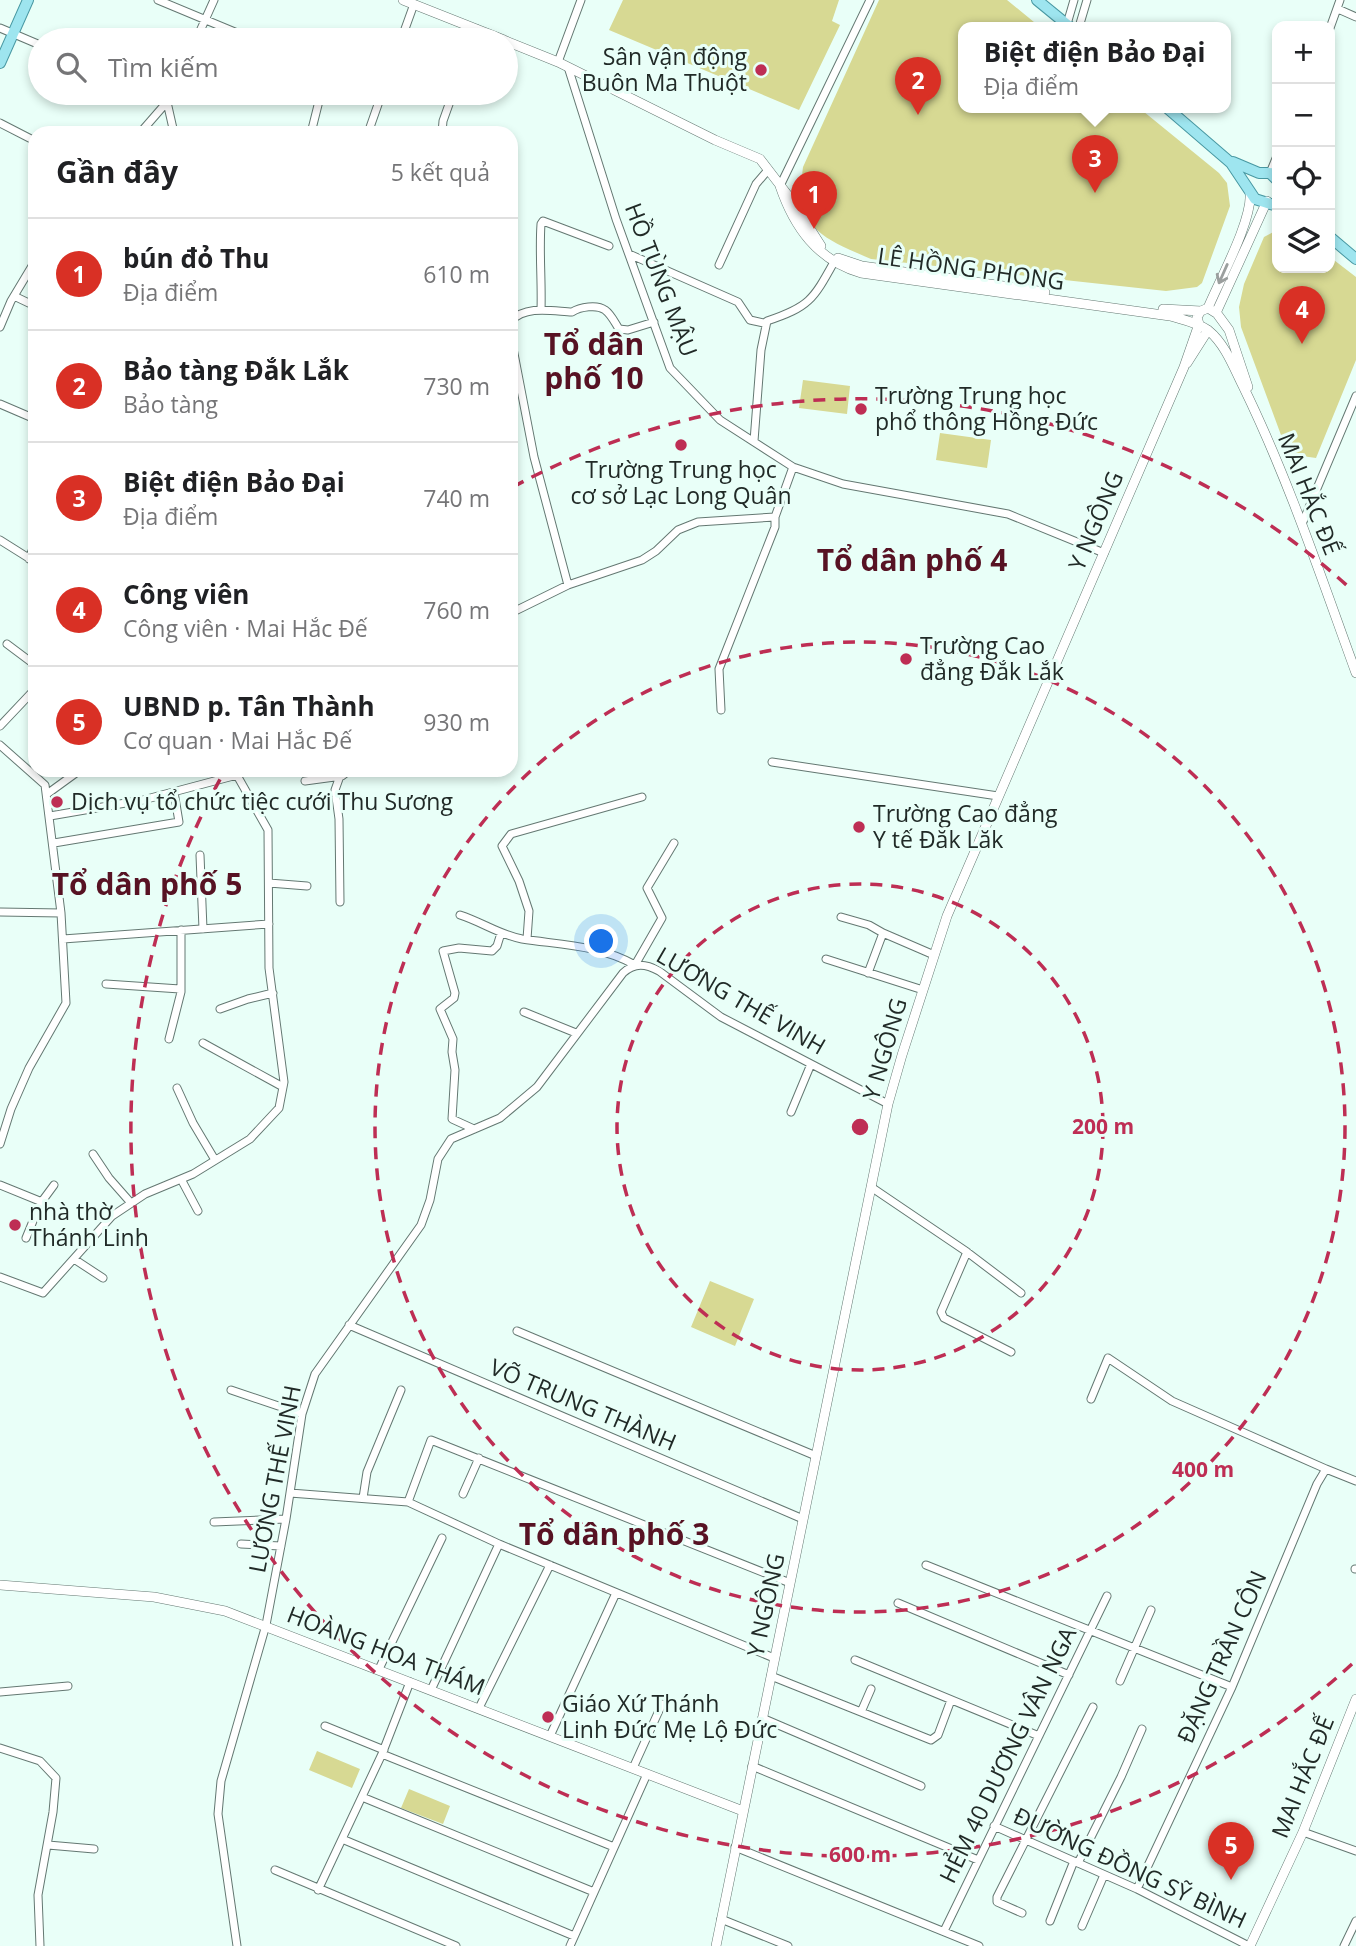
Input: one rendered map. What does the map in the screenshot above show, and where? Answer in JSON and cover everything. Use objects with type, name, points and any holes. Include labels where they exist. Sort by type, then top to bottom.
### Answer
[{"type":"main road","points":[[0,63],[27,0]]},
{"type":"main road","points":[[1037,0],[1064,22]]},
{"type":"main road","points":[[1173,113],[1225,157],[1237,170],[1255,199],[1272,204]]},
{"type":"main road","points":[[1225,157],[1269,175]]},
{"type":"main road","points":[[1250,190],[1252,177],[1269,175]]},
{"type":"main road","points":[[1335,241],[1356,259]]},
{"type":"street","points":[[158,0],[225,28]]},
{"type":"street","points":[[201,28],[214,0]]},
{"type":"street","name":"LÊ HỒNG PHONG","points":[[403,0],[474,28]]},
{"type":"street","points":[[558,62],[581,0]]},
{"type":"street","points":[[780,186],[870,0]]},
{"type":"street","points":[[1069,22],[1074,0]]},
{"type":"street","points":[[1080,22],[1087,0]]},
{"type":"street","points":[[405,28],[414,4]]},
{"type":"street","points":[[1333,21],[1339,4],[1356,17]]},
{"type":"street","points":[[0,28],[28,40]]},
{"type":"street","name":"LÊ HỒNG PHONG","points":[[518,46],[558,62],[715,140],[760,159],[822,247],[846,262],[1171,311],[1211,312]]},
{"type":"street","name":"HỒ TÙNG MẬU","points":[[568,67],[629,254],[670,368],[720,419],[793,467],[843,484],[1008,514],[1104,553]]},
{"type":"street","points":[[146,126],[164,105]]},
{"type":"street","points":[[168,105],[172,126]]},
{"type":"street","points":[[313,126],[318,105]]},
{"type":"street","points":[[370,126],[378,105]]},
{"type":"street","points":[[443,126],[449,105]]},
{"type":"street","points":[[0,123],[28,137]]},
{"type":"street","points":[[719,265],[756,184],[768,170]]},
{"type":"street","name":"LÊ HỒNG PHONG","points":[[780,186],[786,205],[818,252],[861,273],[1170,316],[1203,327]]},
{"type":"street","points":[[1211,312],[1197,317],[1203,327],[1216,325],[1211,312],[1236,255],[1248,214],[1250,190]]},
{"type":"street","points":[[1236,255],[1272,204]]},
{"type":"street","points":[[541,310],[542,273],[538,262],[543,221],[609,246]]},
{"type":"street","points":[[629,254],[738,302],[750,320],[764,323]]},
{"type":"street","points":[[754,441],[761,350],[767,321],[803,308],[818,291],[834,262]]},
{"type":"street","points":[[0,327],[28,273]]},
{"type":"street","points":[[14,296],[28,303]]},
{"type":"street","points":[[518,315],[541,310],[572,312],[595,307],[605,310],[619,328],[628,330],[654,322]]},
{"type":"street","name":"MAI HẮC ĐẾ","points":[[1211,312],[1229,330],[1255,409]]},
{"type":"street","name":"MAI HẮC ĐẾ","points":[[1203,327],[1231,361],[1255,409],[1302,523],[1356,673]]},
{"type":"street","name":"Y NGÔNG","points":[[716,1946],[888,1104],[947,916],[1203,327]]},
{"type":"street","points":[[518,374],[534,457],[568,585]]},
{"type":"street","points":[[1302,523],[1356,396]]},
{"type":"street","points":[[0,404],[28,416]]},
{"type":"street","points":[[721,710],[719,669],[775,527],[775,517],[793,467]]},
{"type":"street","points":[[518,610],[568,585],[642,560],[678,530],[698,522],[775,517]]},
{"type":"street","points":[[0,540],[28,558]]},
{"type":"street","points":[[7,644],[28,660]]},
{"type":"street","points":[[0,726],[28,697]]},
{"type":"street","points":[[0,746],[28,770]]},
{"type":"street","points":[[772,762],[998,796]]},
{"type":"street","points":[[0,1144],[29,1068],[66,1003],[54,842],[45,785],[36,777]]},
{"type":"street","points":[[47,794],[70,777]]},
{"type":"street","points":[[50,816],[143,800],[220,777]]},
{"type":"street","points":[[0,1277],[43,1293],[113,1216],[145,1194],[181,1179],[250,1139],[279,1108],[283,1087],[269,968],[268,830],[238,777]]},
{"type":"street","points":[[305,782],[334,777]]},
{"type":"street","points":[[340,777],[335,790],[339,818],[340,902]]},
{"type":"street","points":[[54,842],[179,822],[174,792]]},
{"type":"street","points":[[527,939],[529,911],[519,881],[502,846],[511,834],[642,797]]},
{"type":"street","points":[[460,915],[501,933],[581,945],[621,957],[635,965],[662,918],[647,888],[674,844]]},
{"type":"street","points":[[200,855],[203,929]]},
{"type":"street","points":[[269,883],[307,886]]},
{"type":"street","points":[[0,912],[61,914]]},
{"type":"street","points":[[841,917],[869,925],[934,955]]},
{"type":"street","points":[[63,939],[269,924]]},
{"type":"street","points":[[169,1039],[180,989],[181,930]]},
{"type":"street","points":[[474,1129],[452,1119],[455,1070],[453,1040],[440,1009],[454,998],[455,993],[443,951],[459,948],[492,951],[497,946],[501,933]]},
{"type":"street","points":[[868,973],[883,933]]},
{"type":"street","points":[[826,959],[923,990]]},
{"type":"street","name":"LƯƠNG THẾ VINH","points":[[237,1946],[218,1814],[221,1782],[266,1625],[302,1414],[315,1374],[421,1225],[430,1200],[438,1159],[451,1139],[500,1118],[537,1087],[623,973],[635,965],[649,966],[659,971],[721,1017],[774,1042],[888,1104]]},
{"type":"street","points":[[106,984],[180,989]]},
{"type":"street","points":[[220,1009],[272,993]]},
{"type":"street","points":[[524,1012],[576,1033]]},
{"type":"street","points":[[204,1043],[283,1087]]},
{"type":"street","points":[[791,1112],[811,1064]]},
{"type":"street","points":[[177,1087],[193,1123],[215,1160]]},
{"type":"street","points":[[93,1154],[131,1203]]},
{"type":"street","points":[[181,1179],[198,1211]]},
{"type":"street","points":[[0,1185],[42,1202]]},
{"type":"street","points":[[26,1238],[42,1202],[54,1185]]},
{"type":"street","points":[[871,1187],[967,1252],[1021,1293]]},
{"type":"street","points":[[967,1252],[941,1312],[944,1318],[1011,1353]]},
{"type":"street","points":[[74,1259],[103,1278]]},
{"type":"street","name":"VÕ TRUNG THÀNH","points":[[349,1325],[803,1519]]},
{"type":"street","points":[[517,1331],[816,1455]]},
{"type":"street","points":[[1091,1399],[1108,1358],[1172,1401],[1356,1481]]},
{"type":"street","points":[[231,1390],[302,1414]]},
{"type":"street","points":[[363,1499],[367,1472],[401,1390]]},
{"type":"street","points":[[408,1502],[431,1440],[790,1583]]},
{"type":"street","points":[[463,1494],[479,1458]]},
{"type":"street","name":"ĐẶNG TRẦN CÔN","points":[[1137,1889],[1232,1687],[1317,1483],[1326,1469]]},
{"type":"street","points":[[290,1493],[408,1502],[499,1544],[774,1658]]},
{"type":"street","points":[[214,1522],[286,1519]]},
{"type":"street","points":[[379,1670],[442,1538]]},
{"type":"street","points":[[241,1544],[281,1546]]},
{"type":"street","points":[[431,1689],[499,1544]]},
{"type":"street","points":[[479,1708],[550,1565]]},
{"type":"street","points":[[926,1565],[1232,1687]]},
{"type":"street","name":"HOÀNG HOA THÁM","points":[[0,1585],[154,1597],[225,1611],[743,1811]]},
{"type":"street","points":[[550,1736],[616,1593]]},
{"type":"street","name":"HẺM 40 DƯƠNG VÂN NGA","points":[[944,1931],[1107,1596]]},
{"type":"street","points":[[898,1603],[1069,1675]]},
{"type":"street","points":[[1120,1681],[1151,1610]]},
{"type":"street","points":[[855,1660],[1039,1736]]},
{"type":"street","points":[[771,1676],[934,1740],[951,1700]]},
{"type":"street","points":[[318,1890],[383,1752],[411,1682]]},
{"type":"street","points":[[0,1692],[68,1686]]},
{"type":"street","points":[[861,1712],[871,1689]]},
{"type":"street","name":"MAI HẮC ĐẾ","points":[[1250,1946],[1351,1722],[1356,1699]]},
{"type":"street","points":[[633,1768],[663,1704]]},
{"type":"street","points":[[1022,1913],[997,1902],[996,1899],[1093,1707]]},
{"type":"street","points":[[762,1718],[921,1786]]},
{"type":"street","points":[[325,1726],[614,1847]]},
{"type":"street","points":[[1050,1922],[1076,1862],[1121,1777],[1142,1729]]},
{"type":"street","points":[[0,1749],[40,1762],[56,1778],[48,1844],[38,1895],[40,1946]]},
{"type":"street","points":[[752,1766],[978,1860]]},
{"type":"street","points":[[570,1946],[647,1774]]},
{"type":"street","points":[[362,1797],[594,1892]]},
{"type":"street","name":"ĐƯỜNG ĐỒNG SỸ BÌNH","points":[[995,1826],[1137,1889],[1250,1946]]},
{"type":"street","points":[[1303,1832],[1356,1851]]},
{"type":"street","points":[[342,1839],[574,1937]]},
{"type":"street","points":[[48,1844],[94,1849]]},
{"type":"street","points":[[735,1847],[979,1946]]},
{"type":"street","points":[[275,1870],[456,1946]]},
{"type":"street","points":[[1082,1926],[1104,1875]]},
{"type":"street","points":[[721,1919],[788,1946]]},
{"type":"street","points":[[1344,1946],[1356,1921]]},
{"type":"green space","name":"Sân vận động Buôn Ma Thuột","points":[[623,0],[839,0],[832,21],[840,25],[799,110],[609,30]]},
{"type":"green space","points":[[879,0],[1007,0],[1034,22],[958,22],[958,113],[1145,113],[1219,173],[1227,183],[1230,206],[1202,283],[1197,287],[1166,291],[871,259],[838,244],[815,228],[803,204],[803,167]]},
{"type":"green space","points":[[1272,233],[1272,273],[1335,273],[1335,261],[1356,277],[1356,360],[1316,458],[1288,454],[1241,327],[1239,307],[1244,284],[1264,237]]},
{"type":"green space","points":[[803,380],[850,386],[847,414],[799,408]]},
{"type":"green space","points":[[940,433],[991,440],[987,468],[936,460]]},
{"type":"green space","points":[[710,1281],[754,1299],[735,1346],[691,1327]]},
{"type":"green space","points":[[317,1751],[360,1769],[352,1788],[309,1770]]},
{"type":"green space","points":[[409,1789],[450,1806],[443,1824],[401,1808]]},
{"type":"place","name":"Sân vận động Buôn Ma Thuột","points":[[761,70]]},
{"type":"place","name":"Bảo tàng Đắk Lắk","points":[[918,115]]},
{"type":"place","name":"Biệt điện Bảo Đại","points":[[1095,193]]},
{"type":"place","name":"bún đỏ Thu","points":[[814,229]]},
{"type":"place","name":"Công viên","points":[[1302,344]]},
{"type":"place","name":"Trường Trung học phổ thông Hồng Đức","points":[[861,409]]},
{"type":"place","name":"Trường Trung học cơ sở Lạc Long Quân","points":[[681,445]]},
{"type":"place","name":"Trường Cao đẳng Đắk Lắk","points":[[906,659]]},
{"type":"place","name":"Dịch vụ tổ chức tiệc cưới Thu Sương","points":[[57,802]]},
{"type":"place","name":"Trường Cao đẳng Y tế Đăk Lăk","points":[[859,827]]},
{"type":"place","name":"nhà thờ Thánh Linh","points":[[15,1225]]},
{"type":"place","name":"Giáo Xứ Thánh Linh Đức Mẹ Lộ Đức","points":[[548,1717]]},
{"type":"place","name":"UBND p. Tân Thành","points":[[1231,1880]]},
{"type":"district","name":"Tổ dân phố 10","points":[[594,362]]},
{"type":"district","name":"Tổ dân phố 4","points":[[912,561]]},
{"type":"district","name":"Tổ dân phố 5","points":[[147,885]]},
{"type":"district","name":"Tổ dân phố 3","points":[[614,1535]]}]
